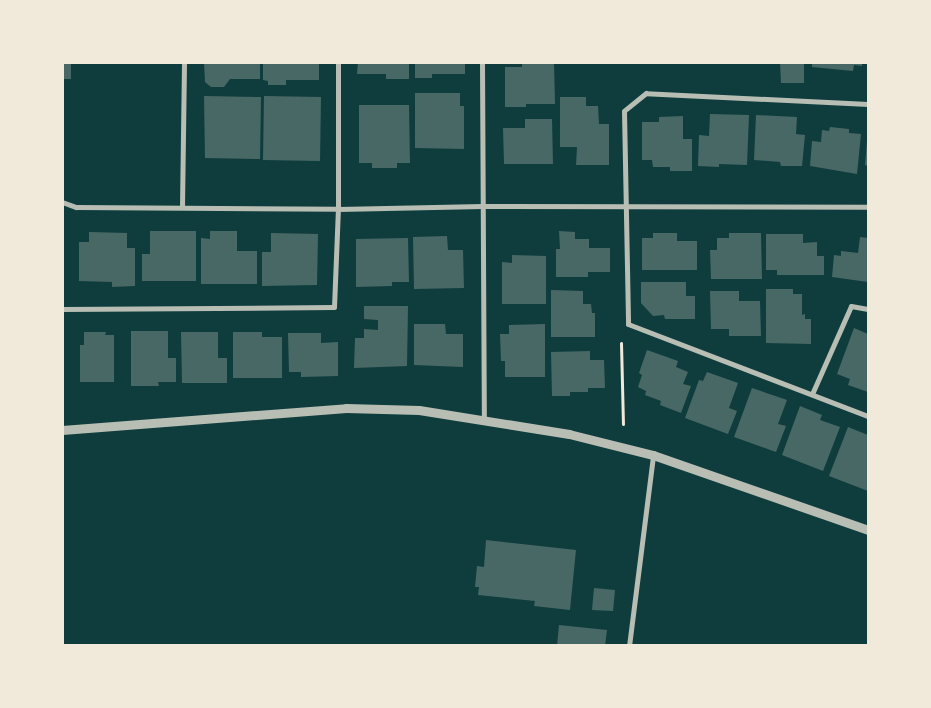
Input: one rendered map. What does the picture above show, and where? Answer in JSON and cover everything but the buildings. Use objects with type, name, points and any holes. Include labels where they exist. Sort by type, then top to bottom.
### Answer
[{"type":"street","points":[[182,207],[184,62]]},
{"type":"street","points":[[62,309],[334,307],[338,209],[338,62]]},
{"type":"street","points":[[482,62],[484,419]]},
{"type":"street","points":[[868,104],[646,93],[624,111],[628,324],[868,416]]},
{"type":"street","points":[[62,202],[76,207],[338,209],[482,206],[868,207]]},
{"type":"street","points":[[812,394],[851,306],[868,309]]},
{"type":"street","points":[[62,430],[346,408],[419,410],[569,434],[653,455],[868,530]]},
{"type":"street","points":[[629,646],[653,455]]},
{"type":"path","points":[[623,424],[621,336],[628,324]]}]
